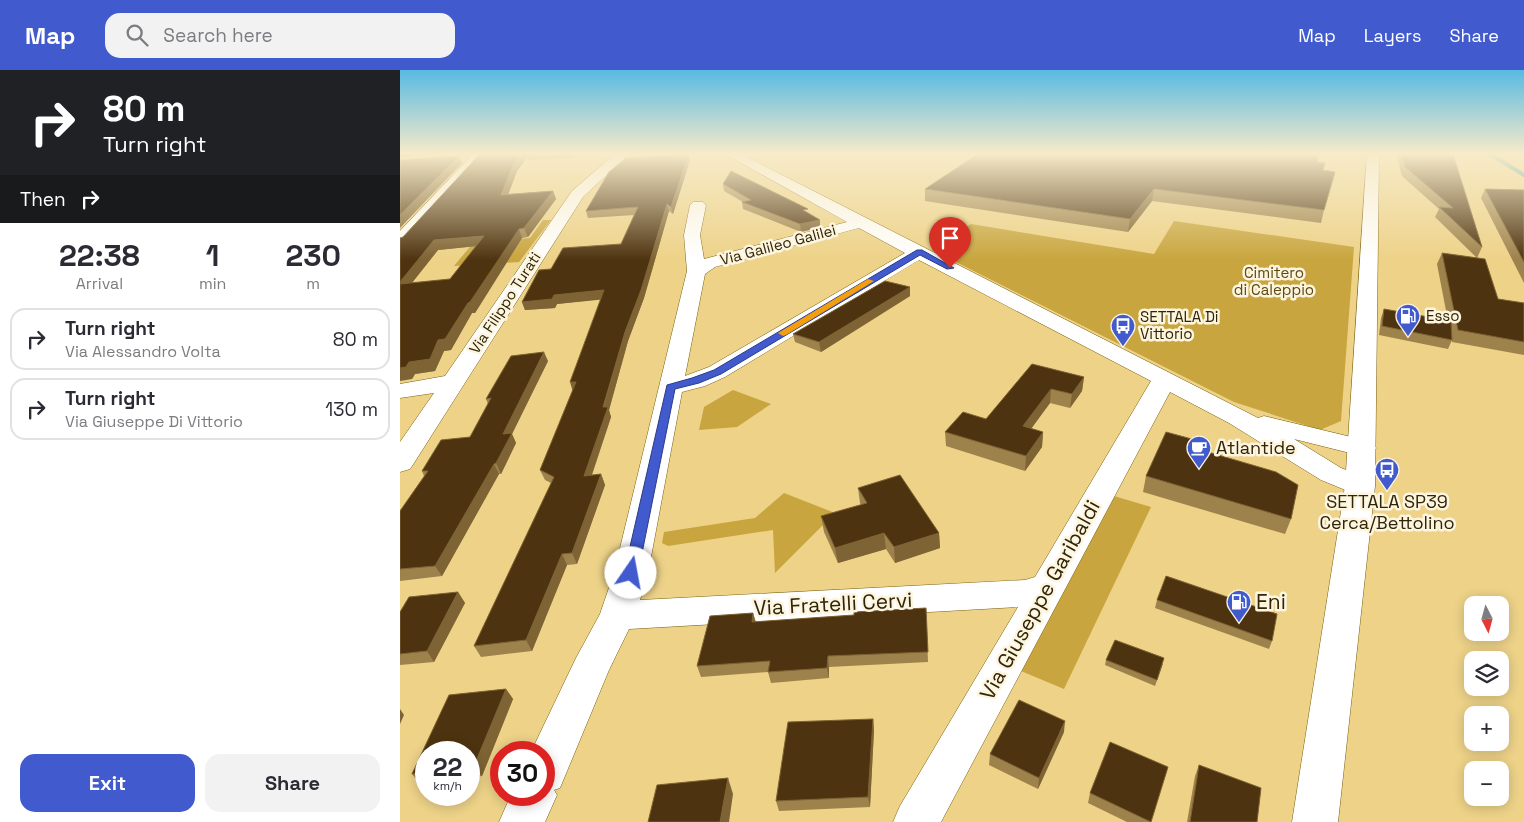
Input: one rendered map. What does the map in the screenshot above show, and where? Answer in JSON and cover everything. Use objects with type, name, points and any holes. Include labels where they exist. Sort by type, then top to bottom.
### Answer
[{"type":"street","points":[[400,241],[450,189]]},
{"type":"street","name":"Via Filippo Turati","points":[[400,463],[577,194],[583,189]]},
{"type":"street","points":[[797,189],[1238,417],[1331,474],[1360,486]]},
{"type":"street","points":[[1315,822],[1360,486],[1372,189]]},
{"type":"street","points":[[555,748],[590,670],[618,615],[631,573],[696,271],[692,235],[698,205]]},
{"type":"street","name":"Via Galileo Galilei","points":[[696,271],[709,263],[861,223]]},
{"type":"street","points":[[671,387],[696,381],[718,372],[920,252]]},
{"type":"street","name":"Via Giuseppe Garibaldi","points":[[916,822],[1165,379]]},
{"type":"street","points":[[400,391],[453,382]]},
{"type":"street","points":[[1238,417],[1362,448]]},
{"type":"street","name":"Via Fratelli Cervi","points":[[618,615],[1025,593],[1048,587]]},
{"type":"street","points":[[522,822],[529,806]]},
{"type":"green space","points":[[543,220],[551,220],[519,262],[454,266],[489,224],[493,241],[530,238]]},
{"type":"green space","name":"Cimitero di Caleppio","points":[[1174,221],[1354,247],[1341,421],[1320,430],[1234,402],[932,250],[971,224],[1154,254]]},
{"type":"green space","points":[[733,390],[771,404],[737,427],[699,430],[704,407]]},
{"type":"green space","points":[[784,493],[835,513],[775,573],[773,530],[668,546],[662,543],[664,532],[755,518]]},
{"type":"green space","points":[[1114,496],[1151,507],[1064,689],[1021,671]]},
{"type":"building","points":[[400,189],[426,189],[400,215]]},
{"type":"building","points":[[447,189],[503,189],[501,195],[553,191],[524,228],[519,229],[445,339],[438,340],[430,359],[409,362],[406,367],[400,368],[400,284],[450,279],[484,236],[434,240],[400,282],[400,238]]},
{"type":"building","points":[[599,189],[677,189],[671,207],[667,204],[641,290],[625,332],[603,407],[608,407],[584,476],[601,474],[572,553],[562,554],[526,640],[474,646],[554,477],[540,470],[576,382],[570,382],[604,290],[554,295],[552,299],[522,302],[539,270],[551,269],[563,248],[621,244],[638,207],[586,211]]},
{"type":"building","points":[[732,189],[768,189],[808,209],[803,210],[820,220],[800,224],[742,202],[751,200]]},
{"type":"building","points":[[926,189],[1154,189],[1130,219]]},
{"type":"building","points":[[1155,189],[1330,189],[1324,210]]},
{"type":"building","points":[[1431,189],[1464,189],[1482,247],[1439,207],[1453,208]]},
{"type":"building","points":[[1485,189],[1524,190],[1524,262]]},
{"type":"building","points":[[1442,253],[1485,259],[1498,299],[1524,303],[1524,342],[1458,330]]},
{"type":"building","points":[[885,281],[910,287],[819,342],[793,334]]},
{"type":"building","points":[[1384,309],[1451,321],[1452,340],[1382,326]]},
{"type":"building","points":[[544,352],[503,434],[512,433],[435,566],[400,569],[400,511],[428,471],[422,471],[441,440],[470,437],[491,398],[486,399],[511,356]]},
{"type":"building","points":[[1032,364],[1084,377],[1072,394],[1051,389],[1023,426],[1043,432],[1026,456],[945,432],[963,412],[986,419]]},
{"type":"building","points":[[1166,432],[1210,444],[1208,452],[1276,472],[1298,485],[1291,519],[1146,476]]},
{"type":"building","points":[[900,475],[939,533],[894,547],[884,533],[835,548],[821,516],[867,503],[858,488]]},
{"type":"building","points":[[1166,576],[1277,614],[1272,641],[1157,600]]},
{"type":"building","points":[[458,592],[427,651],[400,654],[400,612],[409,597]]},
{"type":"building","points":[[926,608],[928,652],[828,656],[827,668],[768,672],[770,661],[697,666],[710,616],[753,613],[752,622],[854,615],[854,612]]},
{"type":"building","points":[[1115,640],[1164,658],[1157,680],[1106,660]]},
{"type":"building","points":[[506,689],[480,752],[480,741],[427,741],[449,695]]},
{"type":"building","points":[[1019,700],[1065,721],[1039,778],[990,754]]},
{"type":"building","points":[[873,719],[868,797],[776,801],[788,722]]},
{"type":"building","points":[[1110,742],[1168,767],[1151,822],[1090,793]]},
{"type":"building","points":[[1199,765],[1261,788],[1257,822],[1190,822]]},
{"type":"building","points":[[728,778],[720,822],[648,822],[657,785]]},
{"type":"slow traffic","points":[[783,333],[870,281]]},
{"type":"place","name":"Esso","points":[[1408,337]]},
{"type":"place","name":"SETTALA Di Vittorio","points":[[1123,347]]},
{"type":"place","name":"Atlantide","points":[[1199,469]]},
{"type":"place","name":"SETTALA SP39 Cerca/Bettolino","points":[[1387,491]]},
{"type":"place","name":"Eni","points":[[1239,623]]},
{"type":"route","points":[[631,573],[671,387],[696,381],[718,372],[920,252],[950,268]]}]
